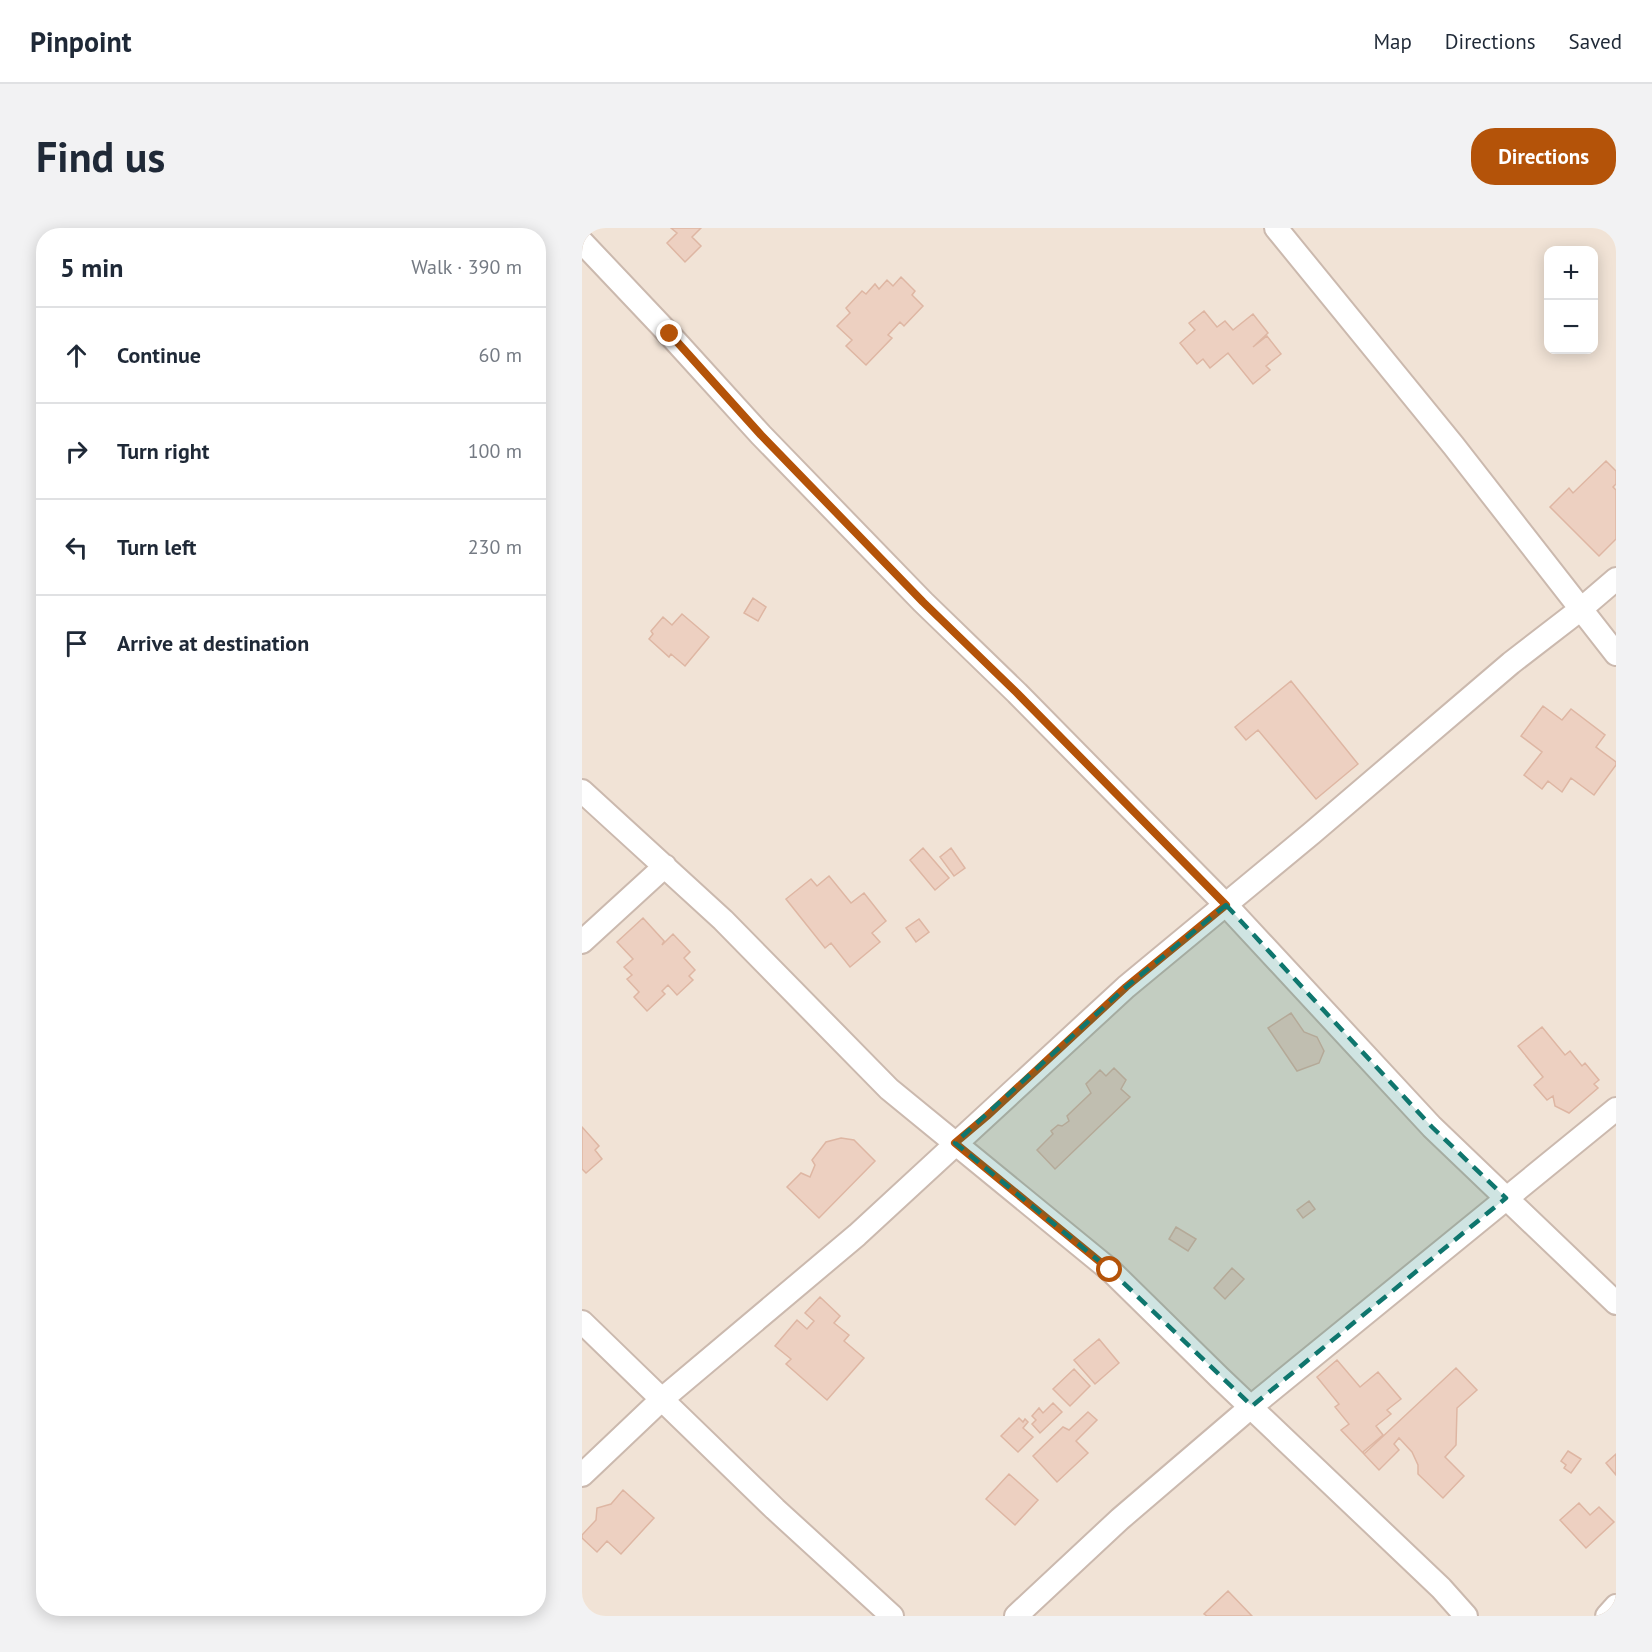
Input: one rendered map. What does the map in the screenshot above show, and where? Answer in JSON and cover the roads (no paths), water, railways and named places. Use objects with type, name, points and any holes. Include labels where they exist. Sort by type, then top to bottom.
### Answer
[{"type":"street","points":[[1276,228],[1453,445],[1616,654]]},
{"type":"street","points":[[582,242],[670,334],[761,435],[891,569],[1226,905],[1432,1127],[1616,1303]]},
{"type":"street","points":[[582,1475],[661,1400],[857,1236],[1126,987],[1494,677],[1616,579]]},
{"type":"street","points":[[582,791],[723,920],[889,1089],[1110,1270],[1441,1588],[1466,1616]]},
{"type":"street","points":[[582,942],[664,866]]},
{"type":"street","points":[[1016,1616],[1120,1519],[1251,1406],[1616,1109]]},
{"type":"street","points":[[582,1322],[661,1400],[892,1616]]},
{"type":"street","points":[[1607,1616],[1616,1606]]}]
